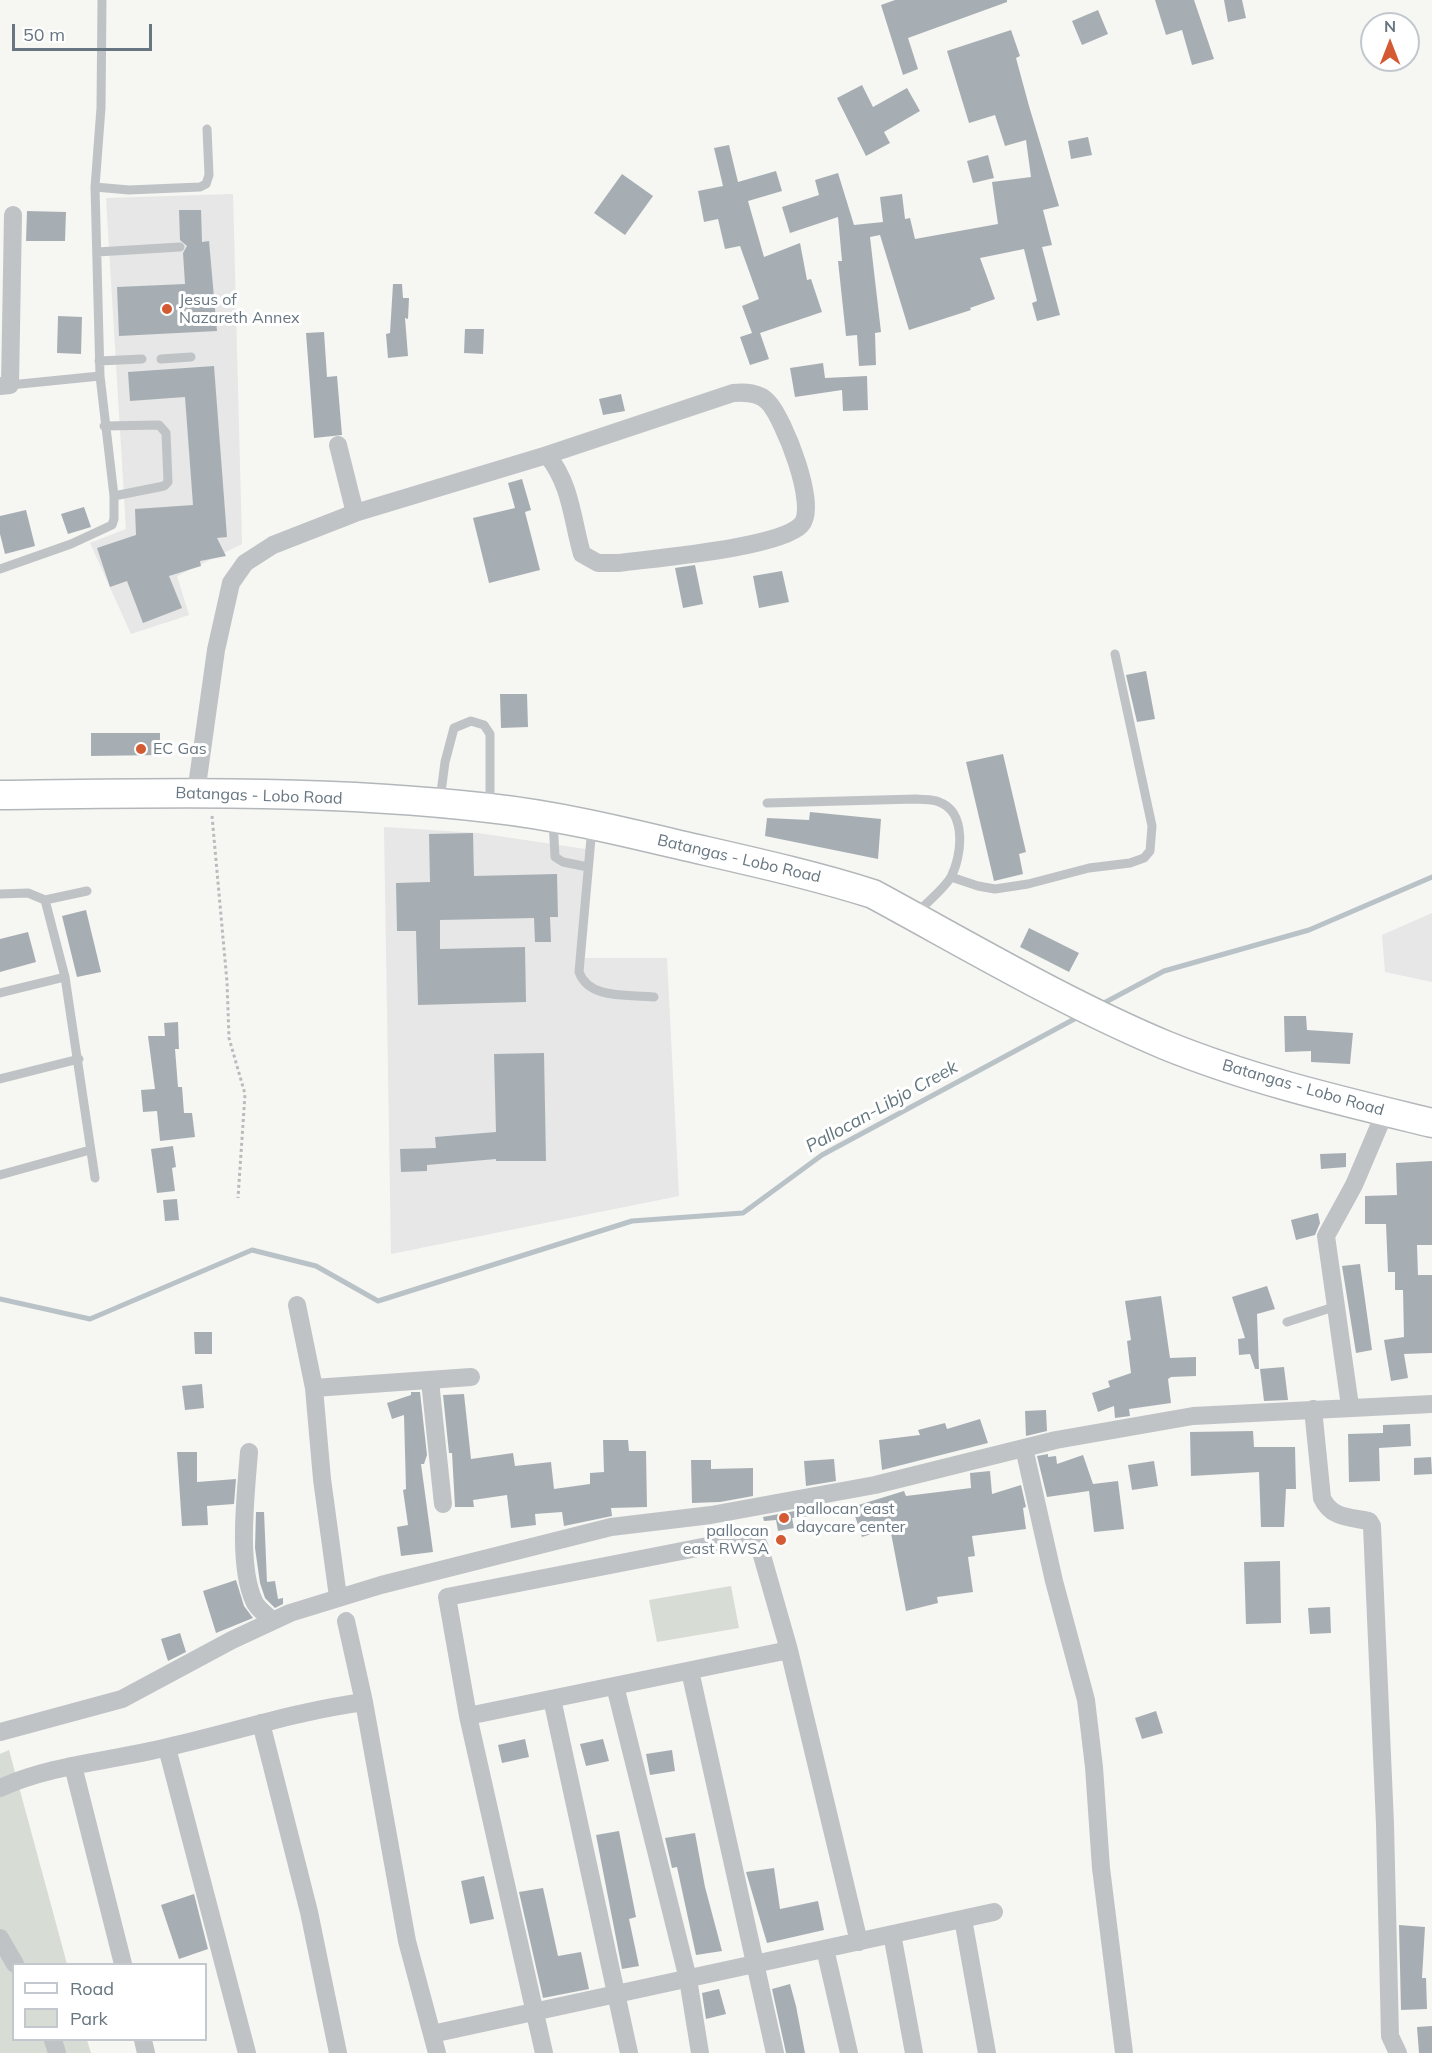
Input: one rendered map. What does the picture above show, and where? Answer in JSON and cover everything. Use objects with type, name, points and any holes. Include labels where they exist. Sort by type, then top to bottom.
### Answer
[{"type":"main road","name":"Batangas - Lobo Road","points":[[0,795],[203,793],[440,803],[553,816],[831,881],[873,894],[1112,1021],[1166,1045],[1259,1079],[1432,1123]]},
{"type":"street","points":[[5,386],[13,215]]},
{"type":"street","points":[[203,793],[208,698],[231,584],[246,563],[273,545],[354,513],[547,455],[733,393],[758,395],[768,402],[800,470],[808,507],[806,518],[788,534],[759,542],[618,564],[598,563],[582,554],[567,488],[559,469],[547,455]]},
{"type":"street","points":[[338,445],[354,513]]},
{"type":"street","points":[[1350,1406],[1326,1236],[1353,1185],[1385,1112]]},
{"type":"street","points":[[297,1305],[314,1388],[322,1479],[338,1598]]},
{"type":"street","points":[[314,1388],[471,1377]]},
{"type":"street","points":[[430,1381],[443,1504]]},
{"type":"street","points":[[0,1732],[122,1699],[273,1622],[338,1598],[611,1527],[711,1515],[875,1485],[1024,1448],[1193,1416],[1350,1406],[1432,1404]]},
{"type":"street","points":[[1313,1409],[1322,1498],[1326,1507],[1333,1514],[1369,1521],[1372,1526],[1385,1824],[1390,2036],[1398,2053]]},
{"type":"street","points":[[1024,1448],[1054,1581],[1086,1700],[1094,1767],[1101,1868],[1124,2053]]},
{"type":"street","points":[[249,1452],[245,1512],[246,1580],[255,1604],[273,1622]]},
{"type":"street","points":[[544,2053],[468,1716],[447,1597],[748,1539],[759,1545],[789,1650],[859,1942]]},
{"type":"street","points":[[346,1622],[364,1702],[405,1930],[437,2053]]},
{"type":"street","points":[[468,1716],[789,1650]]},
{"type":"street","points":[[690,1671],[775,2053]]},
{"type":"street","points":[[615,1686],[688,1979],[700,2053]]},
{"type":"street","points":[[552,1699],[629,2053]]},
{"type":"street","points":[[0,1788],[21,1778],[167,1748],[312,1710],[364,1702]]},
{"type":"street","points":[[261,1723],[309,1911],[338,2053]]},
{"type":"street","points":[[167,1748],[247,2053]]},
{"type":"street","points":[[73,1766],[122,1963]]},
{"type":"street","points":[[432,2034],[994,1912]]},
{"type":"street","points":[[963,1919],[987,2053]]},
{"type":"street","points":[[892,1934],[914,2053]]},
{"type":"street","points":[[0,1938],[14,1963]]},
{"type":"street","points":[[825,1949],[849,2053]]},
{"type":"lane","points":[[0,569],[105,530],[114,519],[114,496],[99,376],[96,252],[95,187],[101,108],[102,0]]},
{"type":"lane","points":[[95,187],[129,190],[200,187],[206,184],[208,175],[207,129]]},
{"type":"lane","points":[[96,252],[180,247]]},
{"type":"lane","points":[[161,359],[191,357]]},
{"type":"lane","points":[[99,361],[142,359]]},
{"type":"lane","points":[[5,386],[99,376]]},
{"type":"lane","points":[[104,426],[159,425],[166,433],[168,482],[164,486],[114,496]]},
{"type":"lane","points":[[951,877],[978,886],[1012,887],[1089,868],[1130,863],[1144,858],[1150,851],[1152,826],[1115,654]]},
{"type":"lane","points":[[440,803],[445,762],[454,728],[471,722],[484,725],[490,734],[490,808]]},
{"type":"lane","points":[[767,802],[916,799],[939,802],[952,810],[959,827],[961,843],[951,877],[914,916]]},
{"type":"lane","points":[[553,816],[555,857],[563,862],[588,867]]},
{"type":"lane","points":[[592,825],[579,972],[587,987],[596,992],[654,997]]},
{"type":"lane","points":[[0,894],[28,893],[45,900],[87,891]]},
{"type":"lane","points":[[45,900],[65,977],[95,1178]]},
{"type":"lane","points":[[0,993],[65,977]]},
{"type":"lane","points":[[0,1079],[79,1059]]},
{"type":"lane","points":[[0,1175],[90,1150]]},
{"type":"lane","points":[[1287,1322],[1337,1306]]},
{"type":"path","points":[[203,793],[227,982],[229,1038],[245,1094],[238,1198]]},
{"type":"shaded area","points":[[233,194],[242,544],[177,576],[189,615],[131,634],[90,543],[126,529],[106,198]]},
{"type":"shaded area","points":[[384,827],[478,833],[592,850],[582,958],[667,958],[679,1196],[391,1254]]},
{"type":"shaded area","points":[[1432,913],[1432,982],[1385,972],[1382,935]]},
{"type":"green space","points":[[731,1586],[739,1628],[657,1642],[649,1600]]},
{"type":"green space","points":[[9,1750],[67,1963],[12,1963],[12,2041],[87,2041],[91,2053],[0,2053],[0,1754]]},
{"type":"building","points":[[895,0],[1007,0],[1007,2],[908,38],[918,69],[903,75],[881,5]]},
{"type":"building","points":[[1155,0],[1194,0],[1214,59],[1192,65],[1182,30],[1166,35]]},
{"type":"building","points":[[1224,0],[1242,0],[1246,18],[1228,22]]},
{"type":"building","points":[[1098,10],[1108,34],[1082,45],[1072,21]]},
{"type":"building","points":[[1011,30],[1020,56],[1016,58],[1029,106],[1059,206],[1043,210],[1052,245],[1042,247],[1060,315],[1037,321],[1032,303],[1037,301],[1024,249],[980,258],[995,299],[970,308],[971,310],[909,330],[880,235],[870,237],[881,332],[875,333],[876,365],[859,366],[857,335],[846,336],[838,261],[842,261],[838,217],[790,233],[782,207],[819,195],[815,180],[838,173],[854,225],[883,222],[880,197],[902,194],[905,219],[910,218],[915,239],[998,224],[992,182],[1031,177],[1026,140],[1005,146],[995,115],[969,123],[947,51]]},
{"type":"building","points":[[862,85],[873,107],[907,88],[920,111],[884,132],[890,143],[866,156],[837,98]]},
{"type":"building","points":[[1088,137],[1092,155],[1071,159],[1068,141]]},
{"type":"building","points":[[729,145],[738,182],[776,171],[782,191],[748,201],[764,257],[800,243],[807,280],[811,279],[822,312],[760,333],[769,359],[750,365],[740,337],[752,333],[742,306],[759,299],[740,246],[725,249],[718,219],[704,222],[698,191],[723,186],[714,148]]},
{"type":"building","points":[[988,155],[994,178],[973,183],[967,161]]},
{"type":"building","points":[[622,174],[653,196],[625,235],[594,213]]},
{"type":"building","name":"Jesus of Nazareth Annex","points":[[179,210],[201,210],[202,242],[209,241],[217,331],[119,336],[117,287],[185,284],[183,253],[187,246],[180,240]]},
{"type":"building","points":[[27,211],[66,212],[65,241],[26,241]]},
{"type":"building","points":[[393,284],[402,284],[403,298],[409,298],[408,319],[405,318],[408,356],[388,358],[386,334],[390,333]]},
{"type":"building","points":[[58,316],[82,317],[81,354],[57,353]]},
{"type":"building","points":[[465,329],[484,329],[483,354],[464,353]]},
{"type":"building","points":[[324,332],[327,377],[337,376],[342,435],[314,438],[306,333]]},
{"type":"building","points":[[823,363],[825,378],[867,376],[868,410],[843,411],[842,390],[795,397],[790,368]]},
{"type":"building","points":[[214,366],[227,537],[217,538],[226,556],[200,561],[201,566],[169,576],[182,608],[143,623],[127,581],[110,587],[97,548],[136,535],[135,509],[193,505],[185,397],[130,401],[128,372]]},
{"type":"building","points":[[621,394],[625,411],[603,415],[599,399]]},
{"type":"building","points":[[522,479],[531,510],[525,512],[540,570],[489,583],[473,518],[515,508],[508,483]]},
{"type":"building","points":[[84,507],[91,527],[68,534],[61,514]]},
{"type":"building","points":[[26,510],[35,546],[5,554],[0,534],[0,516]]},
{"type":"building","points":[[695,565],[703,604],[683,608],[675,568]]},
{"type":"building","points":[[782,571],[789,602],[759,608],[753,576]]},
{"type":"building","points":[[1146,671],[1155,719],[1137,722],[1126,675]]},
{"type":"building","points":[[500,694],[527,694],[528,727],[501,728]]},
{"type":"building","points":[[91,733],[160,733],[160,755],[91,756]]},
{"type":"building","points":[[1003,754],[1026,852],[1019,854],[1023,874],[994,881],[966,762]]},
{"type":"building","points":[[810,812],[881,819],[878,859],[765,836],[767,818],[809,820]]},
{"type":"building","points":[[473,833],[474,876],[557,874],[558,917],[550,917],[551,942],[535,942],[534,918],[440,920],[440,949],[525,947],[526,1002],[418,1005],[416,931],[397,931],[396,883],[430,882],[429,834]]},
{"type":"building","points":[[86,910],[101,972],[77,977],[62,916]]},
{"type":"building","points":[[1029,928],[1079,953],[1069,972],[1020,947]]},
{"type":"building","points":[[28,932],[36,962],[0,972],[0,939]]},
{"type":"building","points":[[1284,1016],[1306,1016],[1307,1030],[1353,1033],[1350,1064],[1311,1062],[1311,1051],[1285,1052]]},
{"type":"building","points":[[178,1022],[179,1049],[175,1049],[178,1087],[182,1087],[184,1113],[192,1113],[195,1137],[160,1141],[157,1111],[143,1112],[141,1090],[155,1089],[148,1036],[165,1036],[164,1023]]},
{"type":"building","points":[[544,1053],[546,1161],[496,1161],[496,1159],[427,1165],[427,1171],[401,1172],[400,1149],[436,1148],[435,1137],[496,1132],[494,1054]]},
{"type":"building","points":[[173,1146],[176,1167],[172,1168],[175,1191],[157,1193],[151,1149]]},
{"type":"building","points":[[1346,1153],[1346,1167],[1321,1169],[1320,1154]]},
{"type":"building","points":[[1432,1161],[1432,1245],[1417,1245],[1418,1275],[1432,1275],[1432,1353],[1404,1354],[1408,1378],[1391,1381],[1384,1340],[1404,1337],[1403,1290],[1395,1290],[1395,1272],[1388,1272],[1386,1224],[1365,1224],[1365,1196],[1397,1195],[1396,1163]]},
{"type":"building","points":[[177,1199],[179,1220],[165,1221],[163,1200]]},
{"type":"building","points":[[1318,1213],[1320,1223],[1315,1235],[1296,1240],[1291,1220]]},
{"type":"building","points":[[1360,1264],[1372,1350],[1356,1353],[1342,1266]]},
{"type":"building","points":[[1267,1286],[1275,1309],[1257,1314],[1259,1369],[1255,1369],[1250,1354],[1239,1355],[1238,1339],[1245,1338],[1232,1297]]},
{"type":"building","points":[[1161,1296],[1170,1358],[1196,1357],[1196,1376],[1168,1379],[1171,1403],[1129,1409],[1130,1416],[1115,1418],[1114,1406],[1098,1412],[1092,1393],[1110,1387],[1108,1381],[1131,1373],[1127,1341],[1131,1340],[1125,1301]]},
{"type":"building","points":[[194,1332],[212,1332],[212,1354],[195,1354]]},
{"type":"building","points":[[1284,1367],[1288,1400],[1264,1401],[1260,1369]]},
{"type":"building","points":[[202,1384],[204,1408],[185,1410],[182,1386]]},
{"type":"building","points":[[411,1392],[420,1392],[427,1455],[424,1464],[421,1464],[433,1552],[401,1556],[397,1527],[408,1525],[403,1490],[406,1489],[404,1415],[392,1419],[387,1403],[411,1395]]},
{"type":"building","points":[[464,1394],[471,1459],[513,1453],[515,1466],[551,1462],[554,1489],[590,1484],[590,1473],[604,1472],[603,1440],[628,1440],[629,1451],[646,1451],[647,1507],[611,1508],[612,1516],[564,1526],[562,1512],[535,1514],[536,1525],[511,1528],[507,1495],[473,1500],[474,1507],[455,1507],[452,1453],[449,1453],[443,1395]]},
{"type":"building","points":[[1046,1410],[1047,1431],[1026,1436],[1025,1411]]},
{"type":"building","points":[[980,1419],[988,1443],[882,1470],[879,1440],[920,1435],[918,1430],[945,1423],[947,1429]]},
{"type":"building","points":[[1410,1424],[1411,1446],[1379,1448],[1380,1481],[1349,1482],[1348,1434],[1383,1433],[1383,1425]]},
{"type":"building","points":[[1253,1431],[1254,1447],[1295,1447],[1296,1489],[1286,1489],[1284,1527],[1261,1527],[1259,1472],[1191,1476],[1190,1432]]},
{"type":"building","points":[[177,1452],[197,1452],[197,1482],[236,1479],[234,1504],[207,1506],[208,1525],[182,1526]]},
{"type":"building","points":[[1048,1454],[1048,1457],[1056,1456],[1057,1464],[1083,1455],[1093,1484],[1118,1481],[1124,1529],[1094,1532],[1089,1491],[1047,1497],[1037,1456]]},
{"type":"building","points":[[1431,1457],[1432,1474],[1414,1475],[1414,1458]]},
{"type":"building","points":[[834,1459],[836,1481],[806,1486],[804,1461]]},
{"type":"building","points":[[691,1460],[711,1460],[711,1469],[753,1468],[753,1496],[720,1502],[692,1503]]},
{"type":"building","points":[[1154,1461],[1158,1486],[1132,1490],[1128,1465]]},
{"type":"building","points":[[990,1471],[992,1494],[1021,1485],[1026,1507],[1023,1508],[1026,1529],[972,1536],[975,1556],[968,1557],[973,1592],[937,1597],[938,1603],[906,1611],[890,1528],[862,1537],[852,1507],[904,1491],[906,1496],[971,1488],[970,1473]]},
{"type":"building","points":[[816,1507],[817,1515],[792,1518],[794,1528],[778,1531],[776,1520],[764,1521],[763,1517]]},
{"type":"building","points":[[256,1512],[264,1512],[267,1582],[275,1581],[278,1599],[283,1598],[283,1604],[275,1608],[265,1598],[260,1583],[255,1548]]},
{"type":"building","points":[[1280,1561],[1281,1623],[1246,1624],[1244,1562]]},
{"type":"building","points":[[236,1580],[244,1606],[253,1618],[216,1633],[203,1591]]},
{"type":"building","points":[[1330,1607],[1331,1633],[1310,1634],[1308,1608]]},
{"type":"building","points":[[180,1633],[186,1652],[168,1661],[161,1639]]},
{"type":"building","points":[[1156,1711],[1163,1733],[1142,1739],[1135,1718]]},
{"type":"building","points":[[525,1739],[529,1757],[502,1763],[498,1745]]},
{"type":"building","points":[[603,1739],[609,1761],[586,1766],[580,1744]]},
{"type":"building","points":[[672,1750],[675,1771],[650,1775],[646,1754]]},
{"type":"building","points":[[619,1831],[636,1917],[629,1919],[639,1966],[622,1969],[596,1835]]},
{"type":"building","points":[[695,1833],[705,1887],[722,1951],[696,1955],[677,1867],[672,1868],[665,1838]]},
{"type":"building","points":[[774,1868],[780,1909],[818,1901],[824,1930],[767,1943],[746,1872]]},
{"type":"building","points":[[484,1876],[494,1919],[470,1924],[461,1881]]},
{"type":"building","points":[[543,1888],[558,1956],[581,1952],[589,1989],[543,1998],[519,1892]]},
{"type":"building","points":[[194,1894],[208,1949],[179,1959],[161,1905]]},
{"type":"building","points":[[1399,1925],[1425,1927],[1422,1978],[1426,1978],[1427,2009],[1401,2010]]},
{"type":"building","points":[[790,1984],[805,2053],[786,2053],[772,1989]]},
{"type":"building","points":[[719,1989],[726,2014],[706,2019],[702,1993]]},
{"type":"building","points":[[1432,2026],[1432,2053],[1419,2053],[1417,2027]]},
{"type":"waterway","name":"Pallocan-Libjo Creek","points":[[1102,1004],[1164,971],[1309,930],[1432,877]]},
{"type":"waterway","name":"Pallocan-Libjo Creek","points":[[0,1299],[90,1319],[252,1250],[316,1266],[378,1301],[632,1221],[743,1213],[822,1155],[1080,1016]]},
{"type":"place","name":"Jesus of Nazareth Annex","points":[[167,309]]},
{"type":"place","name":"EC Gas","points":[[141,749]]},
{"type":"place","name":"pallocan east daycare center","points":[[784,1518]]},
{"type":"place","name":"pallocan east RWSA","points":[[781,1540]]}]
